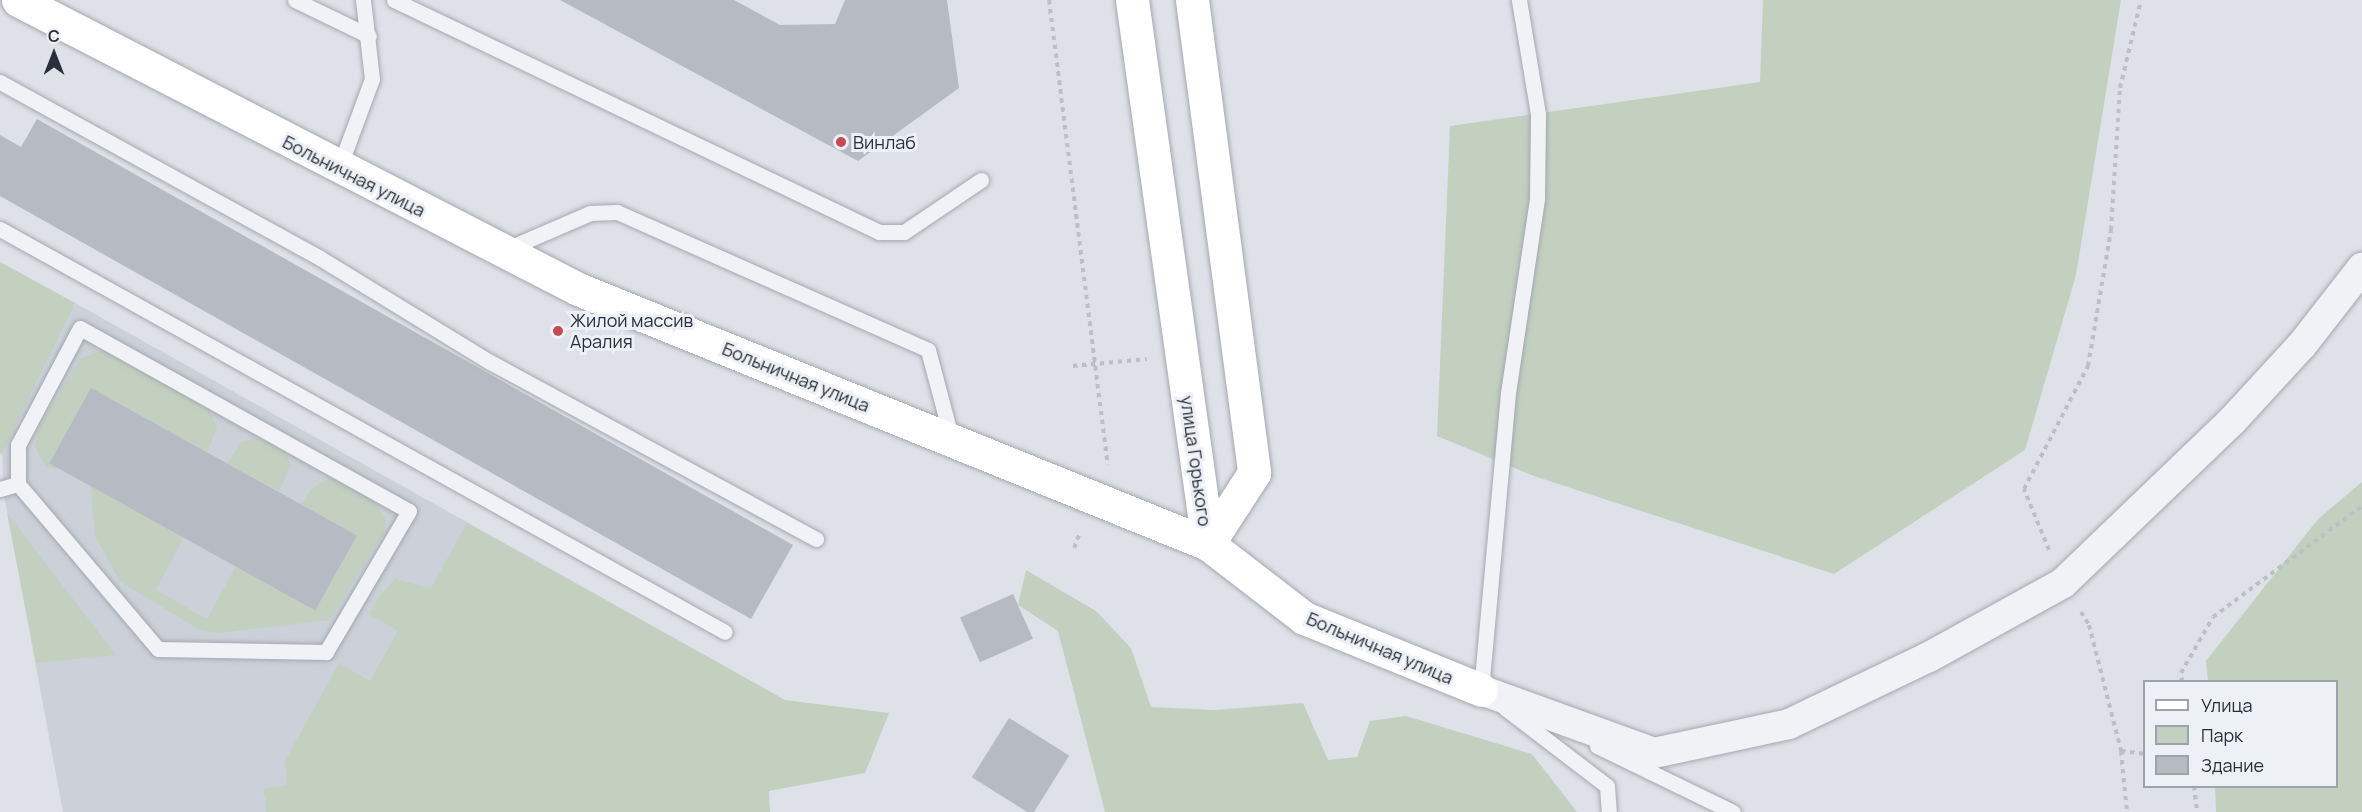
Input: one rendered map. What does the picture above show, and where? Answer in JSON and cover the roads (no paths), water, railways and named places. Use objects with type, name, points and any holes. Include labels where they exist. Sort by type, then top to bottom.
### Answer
[{"type":"main road","name":"Больничная улица","points":[[18,0],[339,168],[578,289],[1208,544],[1304,618],[1481,690]]},
{"type":"main road","name":"улица Горького","points":[[1132,0],[1208,544]]},
{"type":"main road","name":"улица Горького","points":[[1192,0],[1254,473],[1208,544]]},
{"type":"street","points":[[1481,690],[1654,753],[1789,724],[1929,657],[2063,583],[2232,421],[2302,345],[2362,268]]},
{"type":"lane","points":[[295,0],[369,36]]},
{"type":"lane","points":[[339,168],[369,95],[372,63],[363,0]]},
{"type":"lane","points":[[394,0],[879,232],[904,232],[981,180]]},
{"type":"lane","points":[[1481,690],[1508,393],[1538,199],[1538,114],[1519,0]]},
{"type":"lane","points":[[0,82],[320,258],[490,362],[816,538]]},
{"type":"lane","points":[[503,251],[590,213],[617,212],[922,347],[933,363],[952,440]]},
{"type":"lane","points":[[0,230],[725,632]]},
{"type":"lane","points":[[80,328],[409,511],[326,652],[158,649],[18,484],[18,445],[80,328]]},
{"type":"lane","points":[[0,489],[18,484]]},
{"type":"lane","points":[[1481,690],[1607,786],[1609,812]]},
{"type":"lane","points":[[1481,690],[1733,812]]},
{"type":"place","name":"Винлаб","points":[[841,142]]},
{"type":"place","name":"Жилой массив Аралия","points":[[558,331]]}]
